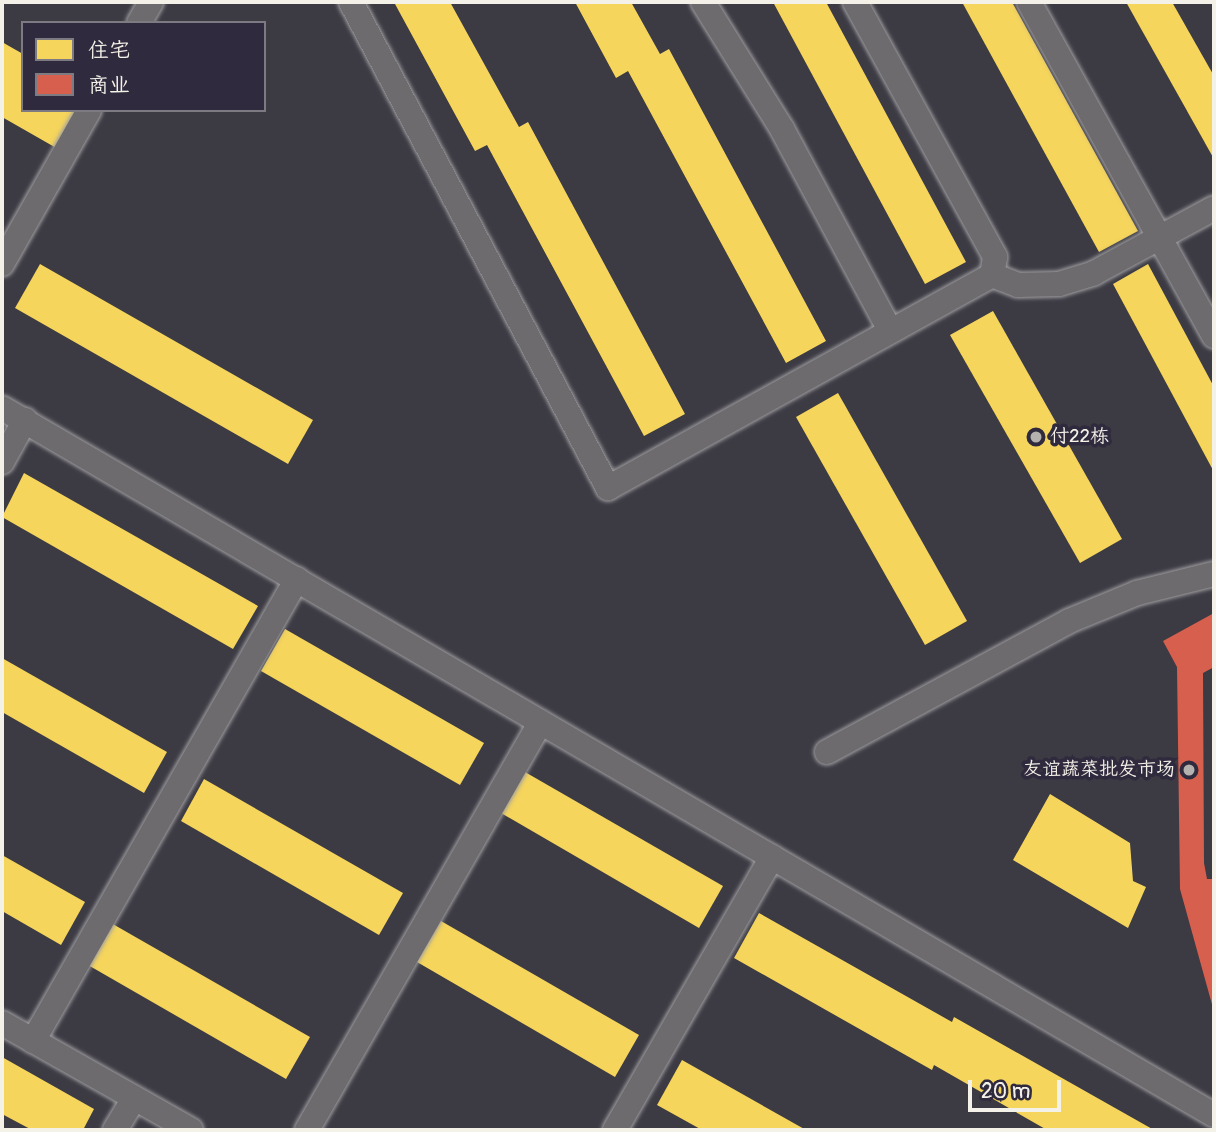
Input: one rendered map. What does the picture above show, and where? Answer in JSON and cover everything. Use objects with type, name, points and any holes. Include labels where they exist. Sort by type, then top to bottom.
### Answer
[{"type":"street","points":[[140,21],[151,2]]},
{"type":"street","points":[[352,2],[608,488],[992,275],[996,257],[855,2]]},
{"type":"street","points":[[703,2],[782,129],[890,330]]},
{"type":"street","points":[[1029,2],[1214,336]]},
{"type":"street","points":[[2,264],[88,112]]},
{"type":"street","points":[[992,275],[1018,285],[1059,284],[1094,273],[1214,208]]},
{"type":"street","points":[[2,408],[772,857],[1207,1119]]},
{"type":"street","points":[[2,462],[25,420]]},
{"type":"street","points":[[827,752],[1069,621],[1137,593],[1214,574]]},
{"type":"street","points":[[33,1041],[297,579]]},
{"type":"street","points":[[307,1130],[541,722]]},
{"type":"street","points":[[615,1130],[772,857]]},
{"type":"street","points":[[2,1023],[191,1130]]},
{"type":"street","points":[[115,1130],[134,1098]]},
{"type":"building: 住宅","points":[[450,2],[519,127],[528,122],[685,414],[644,436],[487,145],[475,151],[395,4]]},
{"type":"building: 住宅","points":[[575,2],[631,2],[660,54],[669,49],[826,341],[786,363],[628,71],[616,78]]},
{"type":"building: 住宅","points":[[773,2],[826,2],[966,262],[925,284]]},
{"type":"building: 住宅","points":[[962,2],[1012,2],[1138,231],[1099,252]]},
{"type":"building: 住宅","points":[[1126,2],[1172,2],[1214,76],[1214,159]]},
{"type":"building: 住宅","points":[[2,42],[21,53],[21,112],[79,112],[58,149],[2,117]]},
{"type":"building: 住宅","points":[[40,264],[313,420],[288,464],[15,308]]},
{"type":"building: 住宅","points":[[1148,264],[1214,387],[1214,472],[1113,284]]},
{"type":"building: 住宅","name":"付22栋","points":[[993,311],[1122,539],[1080,563],[950,335]]},
{"type":"building: 住宅","points":[[838,393],[967,621],[925,645],[796,417]]},
{"type":"building: 住宅","points":[[24,473],[258,606],[233,649],[2,517]]},
{"type":"building: 住宅","points":[[285,629],[484,743],[460,785],[261,671]]},
{"type":"building: 住宅","points":[[2,658],[167,752],[144,793],[2,712]]},
{"type":"building: 住宅","points":[[525,772],[723,886],[699,928],[501,813]]},
{"type":"building: 住宅","points":[[204,779],[403,893],[379,935],[181,821]]},
{"type":"building: 住宅","points":[[1050,794],[1130,843],[1133,881],[1146,887],[1128,928],[1013,860]]},
{"type":"building: 住宅","points":[[2,855],[85,902],[61,945],[2,911]]},
{"type":"building: 住宅","points":[[759,913],[952,1022],[954,1017],[1154,1130],[1047,1130],[934,1065],[932,1070],[734,958]]},
{"type":"building: 住宅","points":[[441,921],[639,1035],[615,1077],[417,962]]},
{"type":"building: 住宅","points":[[111,923],[310,1037],[286,1079],[88,965]]},
{"type":"building: 住宅","points":[[2,1057],[94,1109],[83,1130],[32,1130],[2,1114]]},
{"type":"building: 住宅","points":[[682,1060],[806,1130],[702,1130],[657,1105]]},
{"type":"building: 商业","points":[[1214,613],[1214,667],[1203,673],[1204,863],[1207,879],[1214,879],[1213,1008],[1180,889],[1177,667],[1163,641]]},
{"type":"place","name":"付22栋","points":[[1036,437]]},
{"type":"place","name":"友谊蔬菜批发市场","points":[[1189,770]]}]
